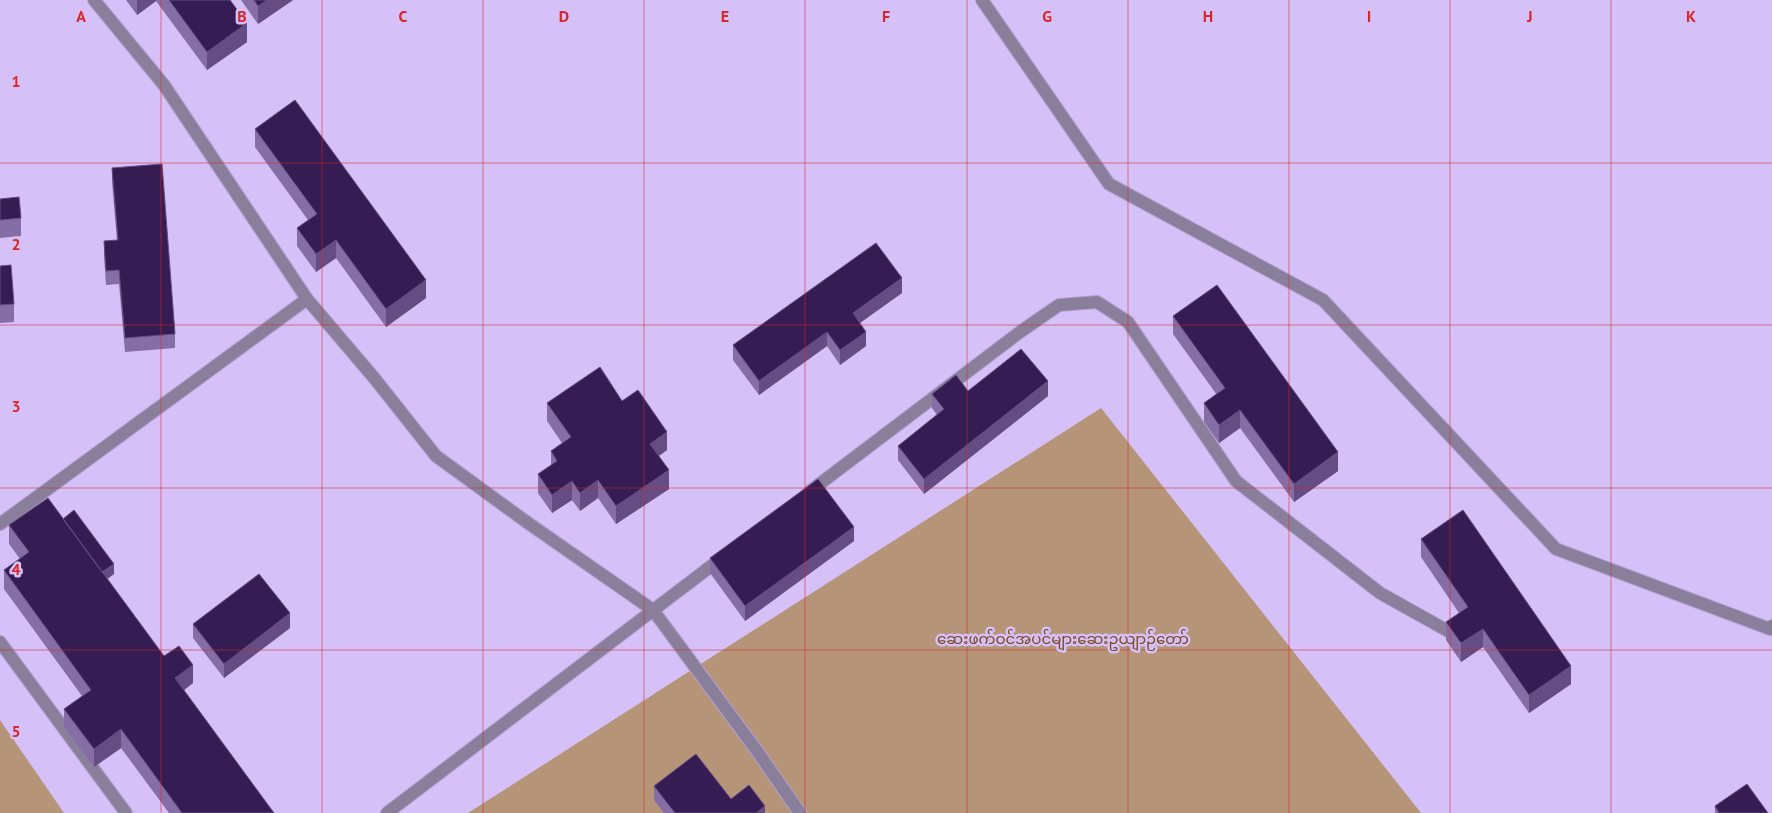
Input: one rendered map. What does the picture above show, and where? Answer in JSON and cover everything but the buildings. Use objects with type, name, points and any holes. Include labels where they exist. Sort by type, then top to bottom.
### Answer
[{"type":"street","points":[[94,0],[164,85],[307,299],[375,379],[436,456],[653,610],[758,751],[800,813]]},
{"type":"street","points":[[982,0],[1109,184],[1323,300],[1556,549],[1770,629],[1772,626]]},
{"type":"street","points":[[0,524],[307,299]]},
{"type":"street","points":[[801,497],[1020,332],[1059,305],[1097,302],[1128,322],[1236,481],[1380,593],[1448,631]]},
{"type":"street","points":[[387,813],[731,551]]},
{"type":"street","points":[[0,642],[126,813]]},
{"type":"green space","name":"ဆေးဖက်ဝင်အပင်များဆေးဥယျာဉ်တော်","points":[[1101,408],[1421,813],[468,813]]},
{"type":"green space","points":[[0,720],[64,813],[0,813]]}]
